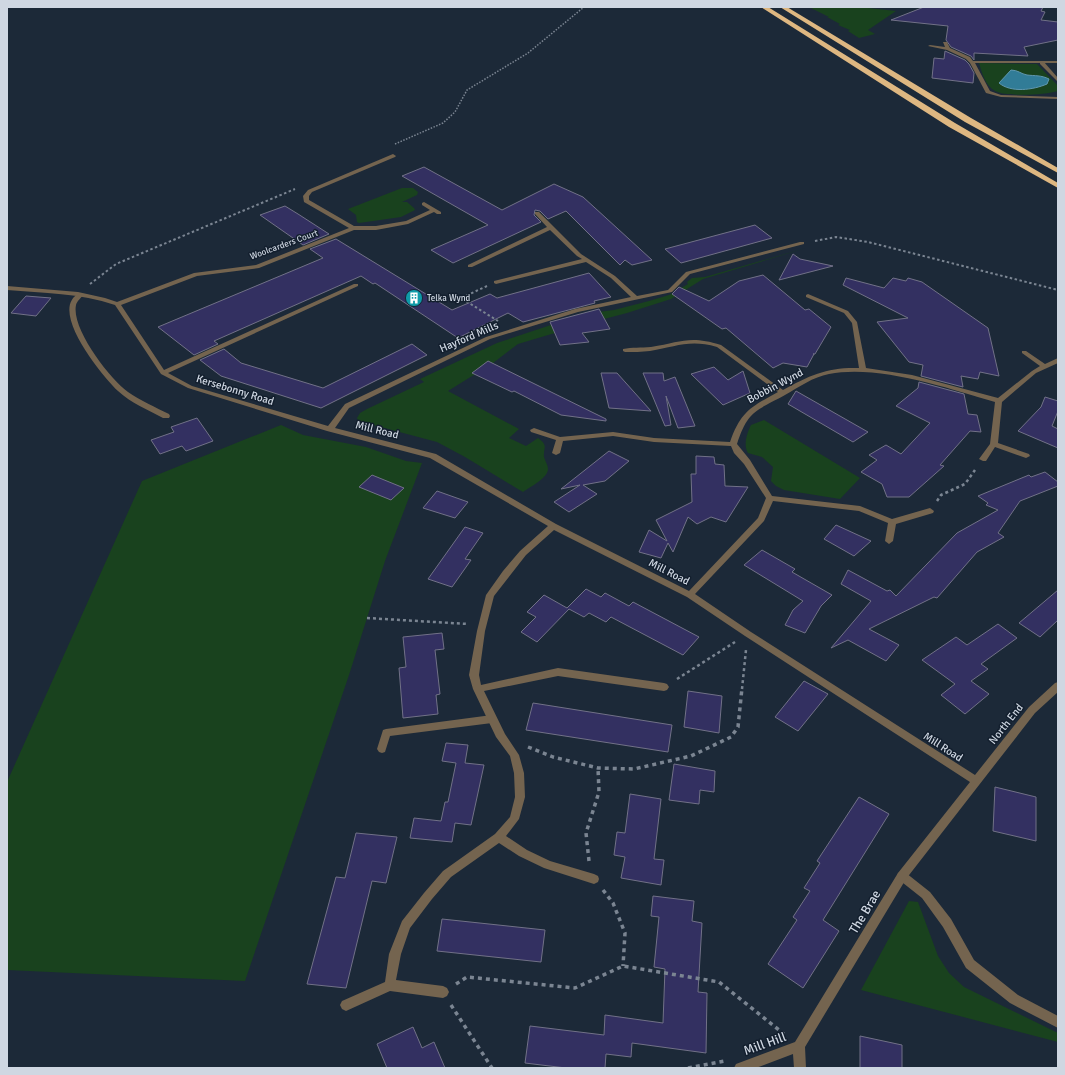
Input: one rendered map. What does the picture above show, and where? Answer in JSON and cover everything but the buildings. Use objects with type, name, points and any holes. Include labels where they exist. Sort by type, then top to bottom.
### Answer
[{"type":"highway","points":[[764,7],[952,125],[1058,186]]},
{"type":"highway","points":[[783,7],[962,116],[1058,171]]},
{"type":"street","points":[[945,43],[948,49]]},
{"type":"street","points":[[930,46],[948,49],[968,58],[972,62],[988,92],[1002,96],[1058,98]]},
{"type":"street","points":[[972,62],[1058,62]]},
{"type":"street","points":[[1042,62],[1058,81]]},
{"type":"street","points":[[352,228],[306,201],[306,196],[310,191],[393,156]]},
{"type":"street","name":"Woolcarders Court","points":[[117,304],[196,274],[257,266],[352,228],[376,228],[408,222],[436,212],[424,204]]},
{"type":"street","points":[[537,213],[579,255],[612,277],[635,297]]},
{"type":"street","points":[[470,266],[551,227]]},
{"type":"street","name":"Hayford Mills","points":[[330,429],[347,406],[488,338],[577,310],[670,291],[688,273],[802,243]]},
{"type":"street","points":[[496,282],[586,260]]},
{"type":"street","points":[[163,372],[356,285]]},
{"type":"street","points":[[7,288],[98,297],[117,304]]},
{"type":"street","points":[[80,295],[73,304],[72,316],[80,336],[101,367],[121,390],[166,416]]},
{"type":"street","points":[[808,296],[846,312],[855,323],[863,369]]},
{"type":"street","name":"Kersebonny Road","points":[[117,304],[163,372],[190,387],[330,429]]},
{"type":"street","points":[[625,350],[649,349],[693,340],[707,342],[718,346],[783,393]]},
{"type":"street","points":[[1024,352],[1044,366]]},
{"type":"street","points":[[983,459],[994,444],[999,401],[1034,372],[1058,360]]},
{"type":"street","name":"Bobbin Wynd","points":[[733,444],[739,425],[745,416],[783,393],[826,372],[843,369],[863,369],[951,387],[999,401]]},
{"type":"street","name":"Mill Road","points":[[330,429],[433,456],[553,526],[690,595],[976,781]]},
{"type":"street","points":[[534,430],[560,439],[613,434],[654,440],[733,444],[747,462],[770,498]]},
{"type":"street","points":[[556,453],[560,439]]},
{"type":"street","points":[[994,444],[1026,456]]},
{"type":"street","points":[[770,498],[860,509],[892,522],[930,511]]},
{"type":"street","points":[[690,595],[761,519],[770,498]]},
{"type":"street","points":[[889,541],[892,522]]},
{"type":"street","points":[[390,985],[395,954],[406,925],[447,874],[500,837],[514,819],[520,797],[519,773],[514,755],[501,737],[492,719],[478,689],[474,675],[490,595],[523,553],[553,526]]},
{"type":"street","points":[[478,689],[558,672],[664,687]]},
{"type":"street","name":"North End","points":[[976,781],[1032,710],[1058,686]]},
{"type":"street","points":[[382,749],[386,733],[492,719]]},
{"type":"street","name":"The Brae","points":[[799,1046],[902,876],[976,781]]},
{"type":"street","points":[[500,837],[523,853],[548,865],[594,879]]},
{"type":"street","points":[[902,876],[926,896],[947,923],[970,964],[1014,999],[1058,1022]]},
{"type":"street","points":[[346,1006],[390,985],[443,992]]},
{"type":"street","points":[[799,1046],[800,1068]]},
{"type":"street","name":"Mill Hill","points":[[736,1064],[799,1046]]},
{"type":"path","points":[[391,146],[443,123],[455,112],[467,90],[528,53],[584,7]]},
{"type":"path","points":[[80,295],[95,279],[116,264],[298,187]]},
{"type":"path","points":[[802,243],[836,237],[868,242],[1058,290]]},
{"type":"path","points":[[496,282],[461,298],[512,330]]},
{"type":"path","points":[[930,511],[941,495],[965,484],[983,459]]},
{"type":"path","points":[[367,618],[483,624]]},
{"type":"path","points":[[664,687],[748,634]]},
{"type":"path","points":[[501,737],[553,757],[598,768],[634,769],[691,756],[731,737],[738,727],[748,634]]},
{"type":"path","points":[[492,1068],[443,992],[467,977],[575,988],[623,966],[719,982],[799,1046]]},
{"type":"path","points":[[688,1068],[736,1064]]},
{"type":"green space","points":[[809,7],[859,7],[896,11],[868,30],[875,34],[859,38],[848,31],[850,30],[838,25],[840,24]]},
{"type":"green space","points":[[979,63],[1037,64],[1058,86],[1058,91],[1044,94],[1026,95],[1000,93],[995,91],[986,82]]},
{"type":"green space","points":[[402,188],[413,188],[418,192],[417,195],[402,202],[407,202],[415,210],[401,217],[359,223],[357,222],[356,215],[348,209]]},
{"type":"green space","points":[[806,248],[703,279],[671,299],[518,344],[493,363],[448,391],[519,429],[509,438],[526,446],[538,438],[543,443],[545,447],[544,457],[548,468],[547,472],[542,479],[523,492],[437,442],[358,421],[357,418],[360,413],[424,382],[420,379],[497,343],[551,325],[552,322],[614,310],[669,295],[688,284],[687,282],[692,278],[705,277]]},
{"type":"green space","points":[[764,420],[860,478],[840,499],[784,490],[776,486],[771,481],[773,467],[762,457],[748,453],[746,446],[747,435],[751,425]]},
{"type":"green space","points":[[281,425],[303,435],[366,447],[406,461],[422,463],[385,561],[349,675],[245,981],[7,970],[7,782],[142,481]]},
{"type":"green space","points":[[909,901],[918,902],[938,956],[949,973],[964,987],[1058,1033],[1058,1042],[861,990]]},
{"type":"water","points":[[1011,70],[1049,79],[1047,84],[1035,88],[1022,90],[1010,88],[999,83]]},
{"type":"place","name":"Telka Wynd","points":[[414,298]]}]
